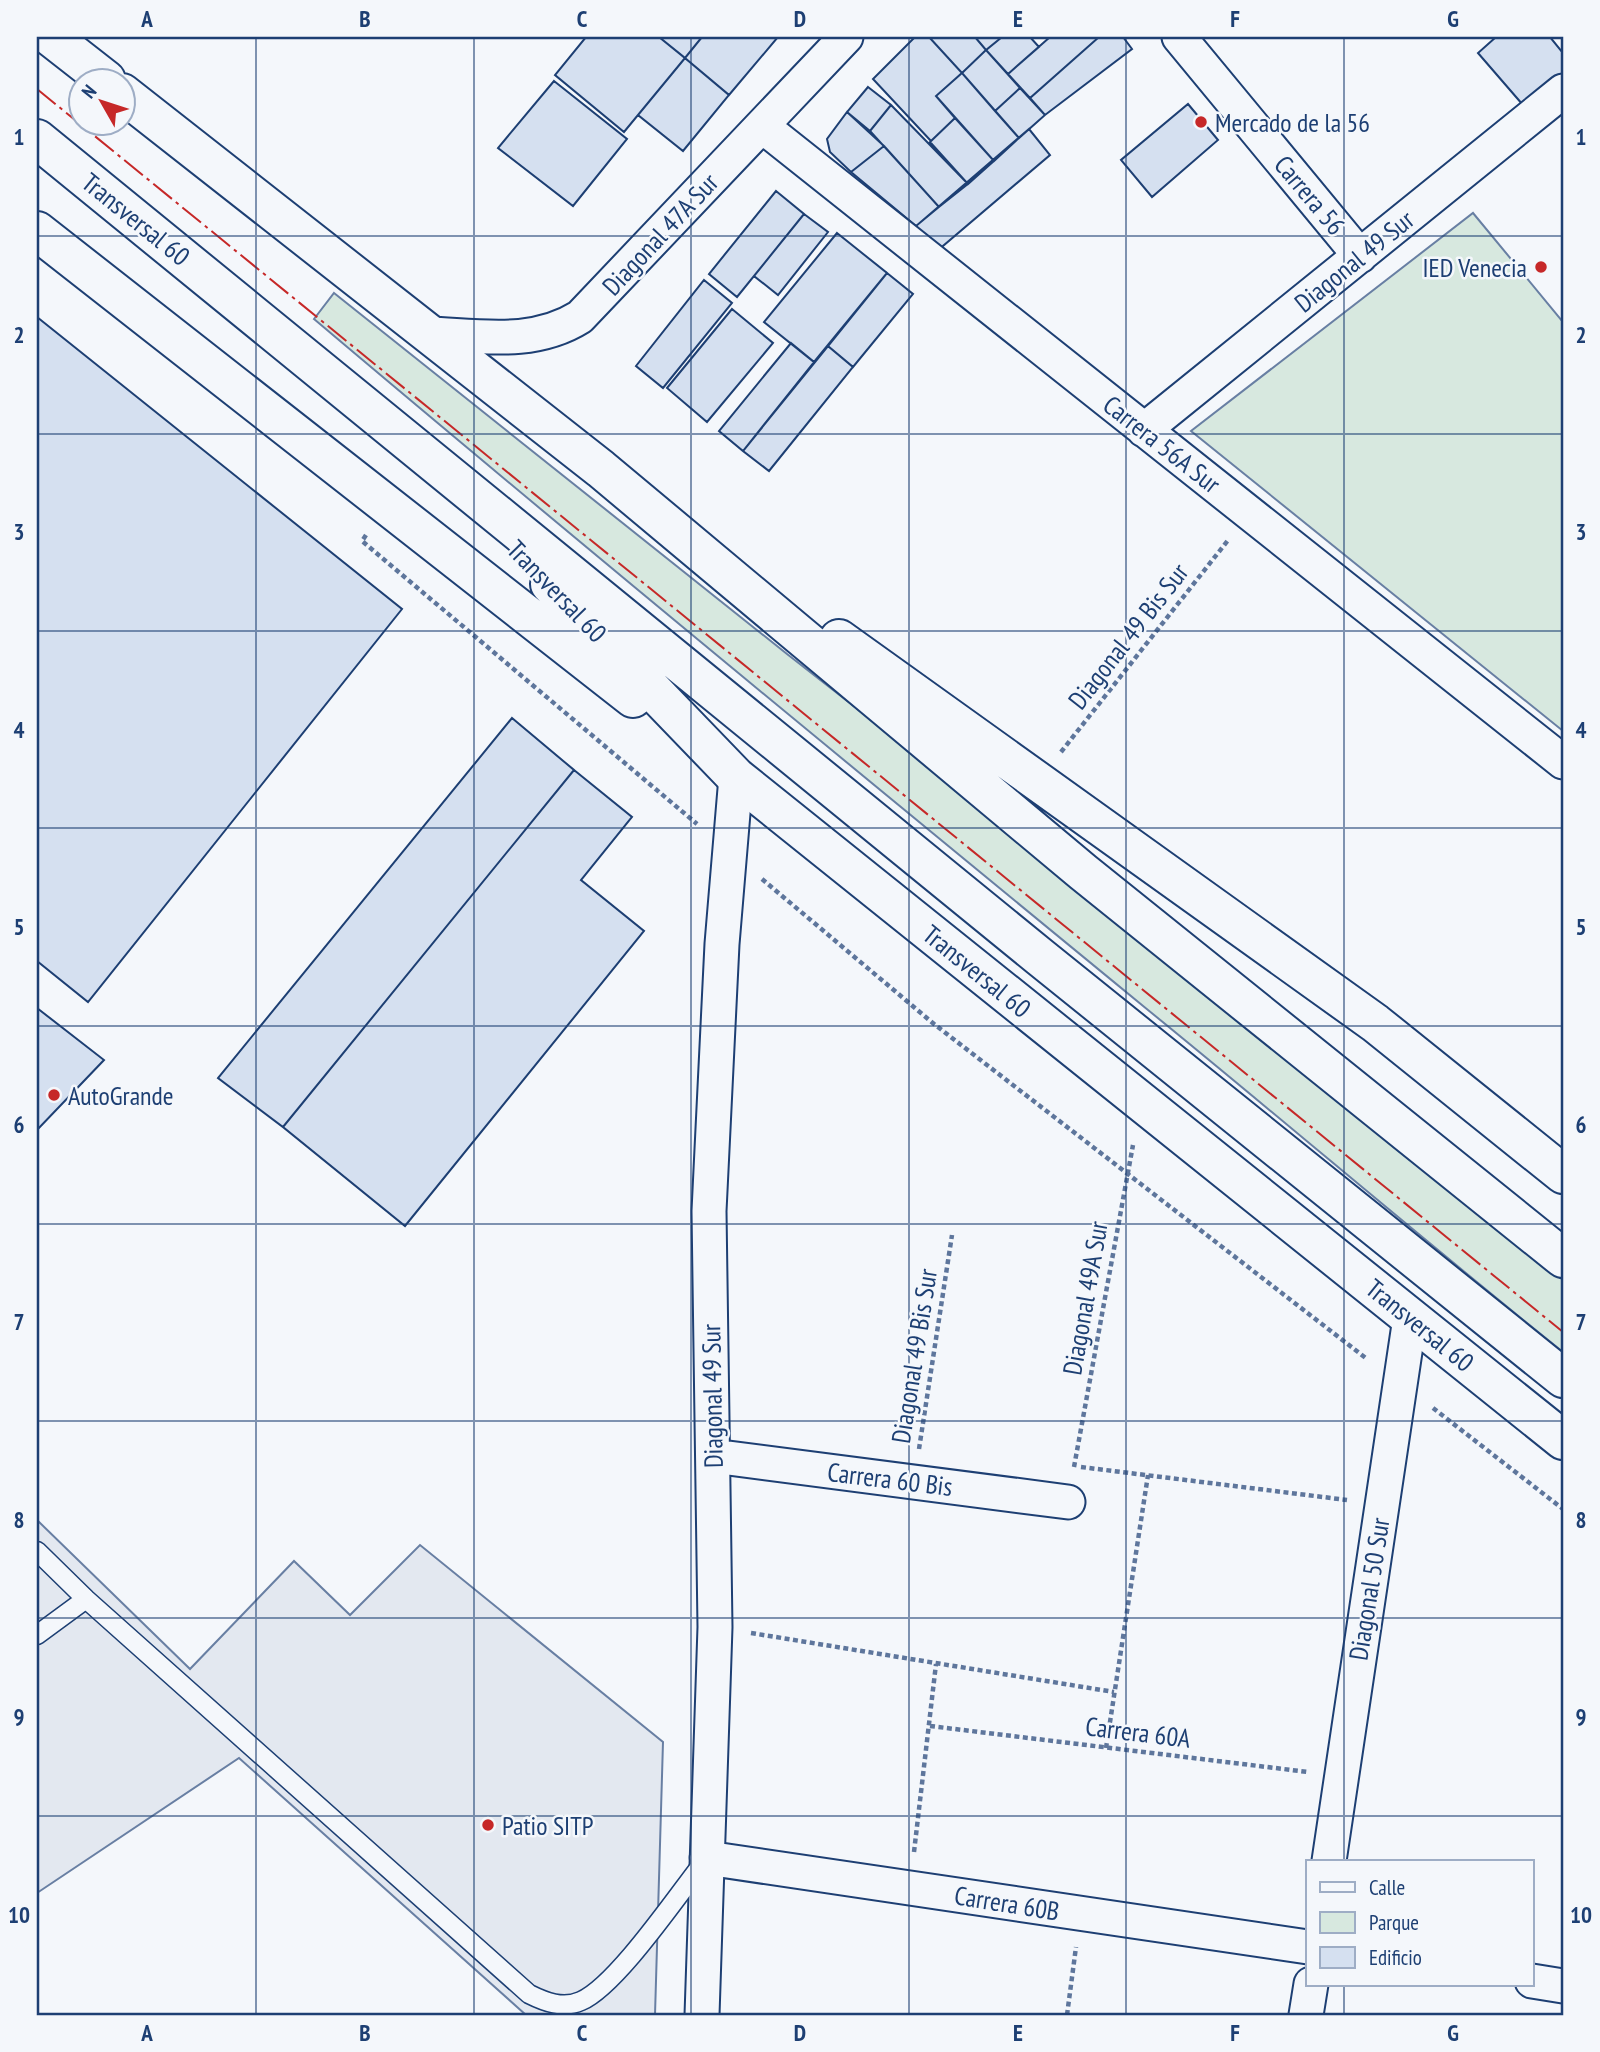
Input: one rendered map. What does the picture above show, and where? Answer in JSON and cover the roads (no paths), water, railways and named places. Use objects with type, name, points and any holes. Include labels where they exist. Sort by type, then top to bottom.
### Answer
[{"type":"highway","points":[[58,42],[88,66]]},
{"type":"highway","points":[[136,104],[601,469],[1072,863],[1563,1258]]},
{"type":"highway","name":"Transversal 60","points":[[37,139],[1040,957],[1563,1378]]},
{"type":"highway","points":[[37,231],[377,500],[736,777]]},
{"type":"highway","name":"Transversal 60","points":[[430,458],[736,777],[1563,1440]]},
{"type":"highway","points":[[601,469],[1375,1023],[1563,1174]]},
{"type":"highway","points":[[1040,957],[1082,1054]]},
{"type":"street","name":"Diagonal 47A Sur","points":[[429,334],[537,336],[560,329],[597,300],[846,37]]},
{"type":"street","name":"Carrera 56","points":[[1180,37],[1360,256]]},
{"type":"street","name":"Diagonal 49 Sur","points":[[1144,430],[1563,91]]},
{"type":"street","name":"Carrera 56A Sur","points":[[762,126],[1563,762]]},
{"type":"street","name":"Diagonal 49 Sur","points":[[702,2015],[715,1627],[709,1211],[729,852],[736,777]]},
{"type":"street","name":"Diagonal 50 Sur","points":[[1329,1860],[1410,1318]]},
{"type":"street","name":"Carrera 60 Bis","points":[[713,1456],[1068,1502]]},
{"type":"street","name":"Carrera 60B","points":[[707,1858],[1306,1947]]},
{"type":"street","points":[[1534,1981],[1563,1986]]},
{"type":"street","points":[[1306,2015],[1311,1986]]},
{"type":"street","points":[[1562,2015],[1563,2009]]},
{"type":"lane","points":[[37,1551],[86,1599],[529,1994],[552,2005],[580,2002],[610,1980],[707,1858]]},
{"type":"lane","points":[[37,1635],[86,1599]]},
{"type":"place","name":"Mercado de la 56","points":[[1201,122]]},
{"type":"place","name":"IED Venecia","points":[[1541,267]]},
{"type":"place","name":"AutoGrande","points":[[54,1095]]},
{"type":"place","name":"Patio SITP","points":[[488,1825]]}]
